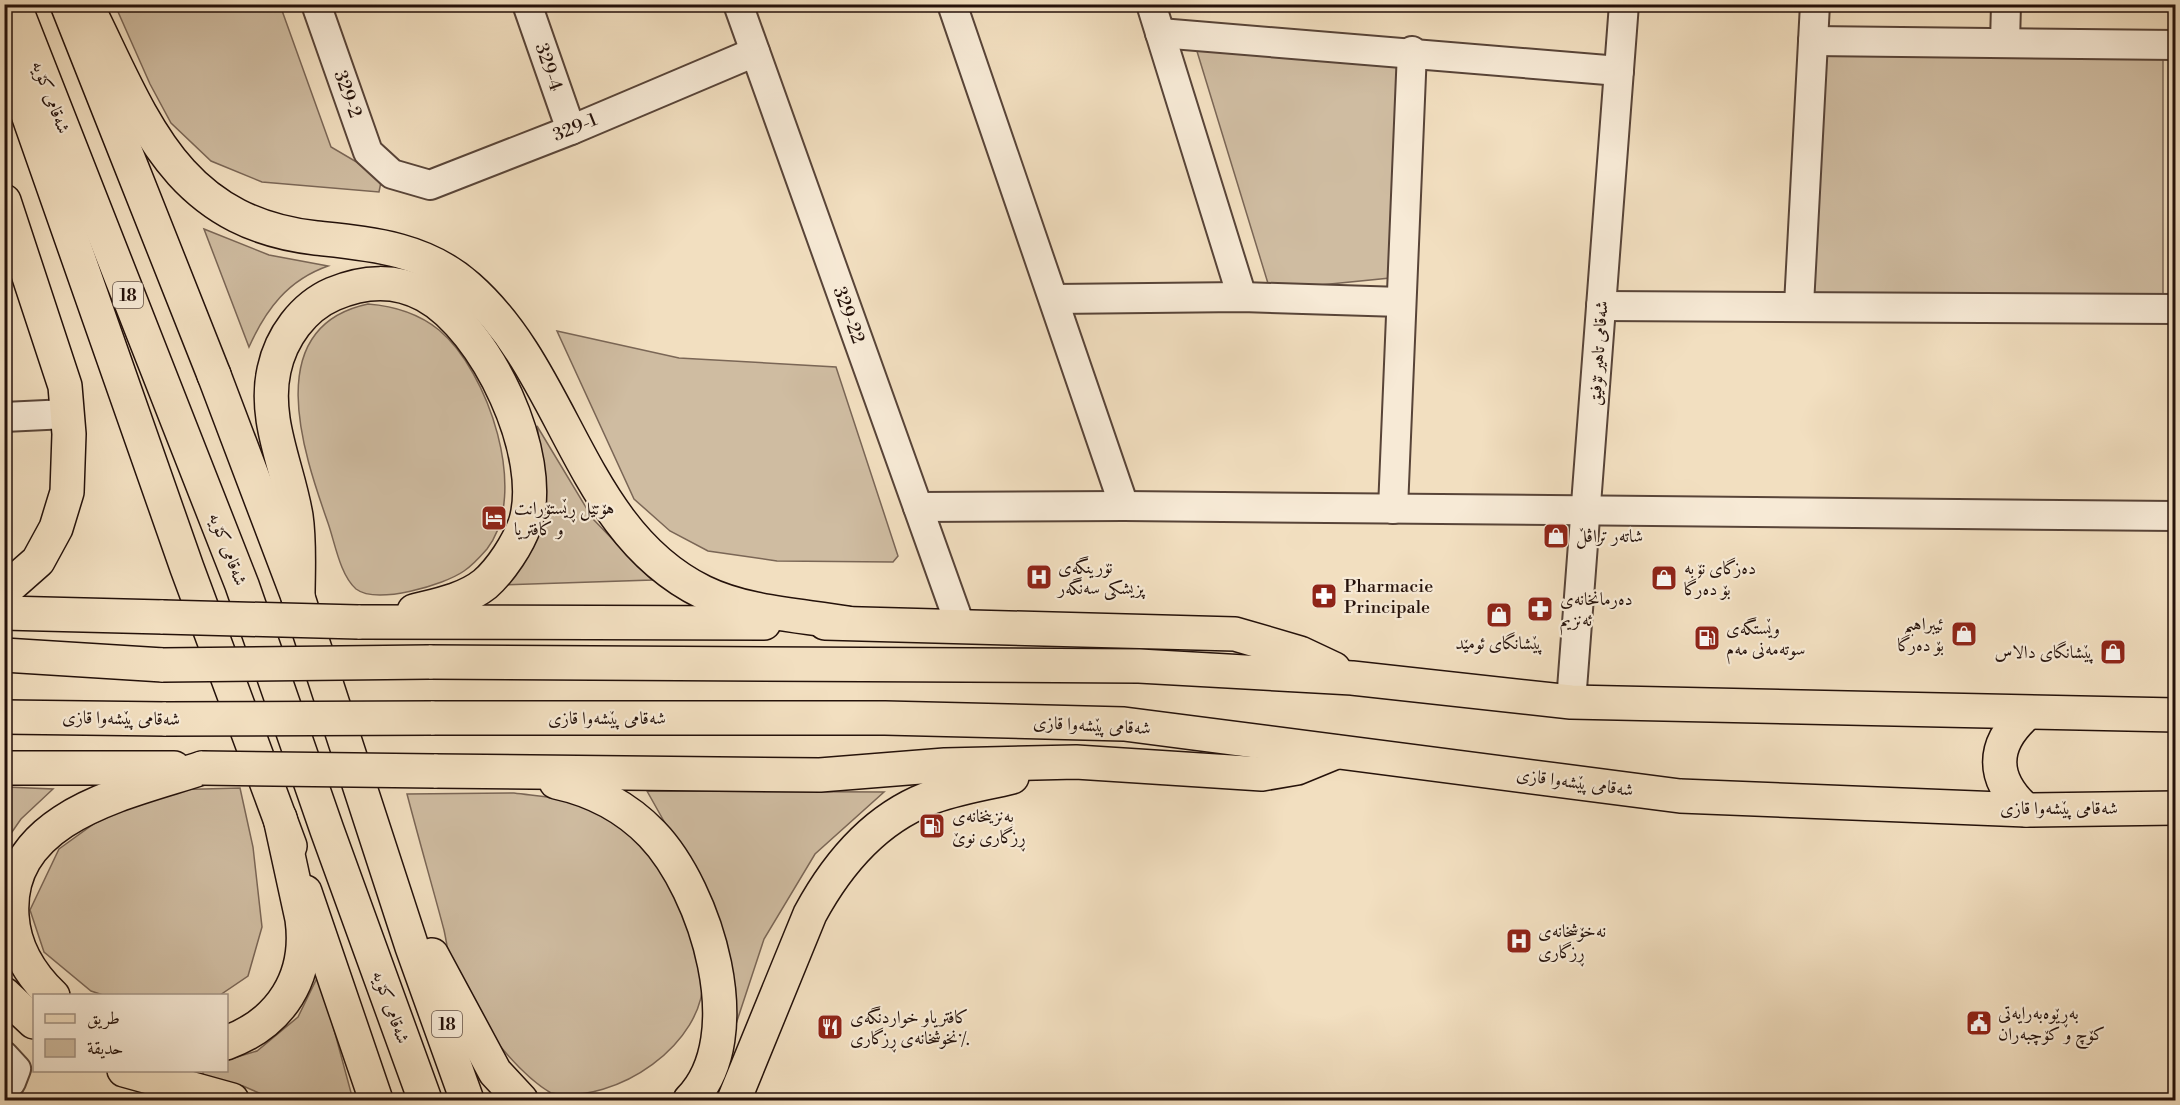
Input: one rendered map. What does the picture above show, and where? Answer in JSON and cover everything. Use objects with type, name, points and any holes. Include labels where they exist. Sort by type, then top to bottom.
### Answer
[{"type":"main road","name":"شەقامی کۆیە","points":[[14,4],[243,585],[327,830],[425,1101]]},
{"type":"main road","points":[[67,4],[214,375],[298,597],[386,870],[466,1101]]},
{"type":"main road","points":[[86,4],[152,135],[166,158],[205,196],[244,219],[277,231],[403,250],[438,265],[454,276],[489,308],[525,353],[598,490],[615,515],[656,560],[688,583],[727,601],[753,608],[847,623]]},
{"type":"main road","points":[[4,46],[183,557],[280,818],[376,1101]]},
{"type":"main road","points":[[4,201],[65,386],[69,434],[67,492],[56,528],[38,561],[4,591]]},
{"type":"main road","points":[[298,597],[296,516],[279,452],[271,405],[277,358],[298,320],[325,298],[350,288],[374,284],[389,283],[413,289],[442,306],[457,320],[484,354],[498,380],[519,432],[526,465],[529,489],[525,523],[516,542],[494,574],[472,592],[449,602],[358,622]]},
{"type":"main road","points":[[4,613],[358,622],[847,623],[1235,634],[1299,653],[1352,678]]},
{"type":"main road","points":[[4,655],[163,665],[429,662],[1139,666],[1352,678],[1571,702],[2026,714],[2175,715]]},
{"type":"main road","points":[[2026,714],[2012,726],[2002,743],[1999,762],[2002,781],[2012,797],[2026,810]]},
{"type":"main road","name":"شەقامی پێشەوا قازی","points":[[4,717],[166,719],[885,718],[1124,724],[1680,796],[2026,810],[2175,808]]},
{"type":"main road","points":[[4,768],[820,775],[945,765],[1076,762],[1262,774],[1298,768],[1338,751]]},
{"type":"main road","points":[[734,1101],[810,914],[831,878],[853,852],[884,824],[928,799],[1076,762]]},
{"type":"main road","points":[[51,994],[26,964],[17,946],[13,926],[14,887],[29,855],[52,829],[81,811],[99,802],[202,768]]},
{"type":"main road","points":[[511,771],[573,785],[615,805],[652,835],[680,873],[709,943],[720,1012],[713,1061],[690,1101]]},
{"type":"main road","points":[[228,1042],[251,1033],[273,1016],[291,992],[301,964],[304,934],[302,919],[280,818]]},
{"type":"main road","points":[[386,870],[495,1072],[521,1101]]},
{"type":"main road","name":"18","points":[[412,947],[483,1101]]},
{"type":"main road","points":[[4,994],[33,1021]]},
{"type":"main road","points":[[128,1072],[232,1101]]},
{"type":"street","name":"329-2","points":[[316,4],[368,152],[392,174]]},
{"type":"street","name":"329-4","points":[[527,4],[571,130]]},
{"type":"street","name":"329-22","points":[[738,4],[960,625]]},
{"type":"street","points":[[952,4],[1055,299],[1124,506]]},
{"type":"street","points":[[1150,4],[1242,297]]},
{"type":"street","name":"شەقامی تاهیر تۆفیق","points":[[1571,702],[1624,4]]},
{"type":"street","points":[[1799,305],[1815,4]]},
{"type":"street","points":[[2005,43],[2006,4]]},
{"type":"street","points":[[1160,33],[1412,51],[1619,71]]},
{"type":"street","points":[[1813,40],[2175,45]]},
{"type":"street","points":[[1392,509],[1412,51]]},
{"type":"street","name":"329-1","points":[[392,174],[429,185],[571,130],[755,52]]},
{"type":"street","points":[[1055,299],[1242,297],[1401,302]]},
{"type":"street","points":[[1602,306],[1799,305],[2175,309]]},
{"type":"street","points":[[4,417],[67,414]]},
{"type":"street","points":[[918,507],[1124,506],[2175,516]]},
{"type":"street","points":[[4,1056],[16,1070],[11,1082],[4,1087]]},
{"type":"green space","points":[[115,5],[280,5],[331,147],[382,177],[379,192],[262,182],[211,161],[171,123],[150,84]]},
{"type":"green space","points":[[1196,48],[1405,62],[1390,278],[1270,290]]},
{"type":"green space","points":[[1819,55],[2163,58],[2163,304],[1806,298]]},
{"type":"green space","points":[[204,229],[269,255],[328,266],[301,279],[280,298],[263,320],[249,347]]},
{"type":"green space","points":[[368,304],[396,309],[423,319],[439,330],[457,349],[473,374],[487,403],[498,434],[504,466],[505,497],[499,525],[487,549],[464,571],[442,582],[410,591],[379,595],[356,589],[346,576],[309,462],[301,429],[298,396],[301,365],[313,338],[334,317]]},
{"type":"green space","points":[[557,331],[679,358],[836,367],[898,556],[893,562],[777,561],[708,551],[670,531],[634,499]]},
{"type":"green space","points":[[537,426],[593,519],[652,580],[502,585],[532,546],[540,529],[544,511],[544,473]]},
{"type":"green space","points":[[5,787],[53,789],[21,819],[5,842]]},
{"type":"green space","points":[[240,788],[253,847],[262,927],[248,976],[221,994],[100,994],[91,991],[44,952],[30,910],[59,849],[95,823],[166,790]]},
{"type":"green space","points":[[647,791],[884,792],[815,854],[764,939],[736,1024],[711,905]]},
{"type":"green space","points":[[514,793],[562,799],[585,805],[606,815],[632,835],[662,867],[678,897],[698,950],[703,978],[700,1002],[689,1025],[673,1046],[653,1064],[629,1079],[603,1089],[577,1094],[551,1093],[538,1084],[512,1060],[487,1030],[453,974],[444,930],[407,794]]},
{"type":"green space","points":[[319,974],[353,1100],[275,1100],[243,1086],[203,1077],[203,1072],[228,1072],[228,1060],[257,1051],[298,1017]]},
{"type":"place","name":"هۆتێل ڕێستۆرانت و کافتریا","points":[[494,518]]},
{"type":"place","name":"شاتەر تراڤڵ","points":[[1556,536]]},
{"type":"place","name":"نۆرینگەی پزیشکی سەنگەر","points":[[1039,577]]},
{"type":"place","name":"دەزگای نۆبە بۆ دەرگا","points":[[1664,578]]},
{"type":"place","name":"Pharmacie Principale","points":[[1324,596]]},
{"type":"place","name":"دەرمانخانەی ئەنزیم","points":[[1540,609]]},
{"type":"place","name":"پێشانگای ئومێد","points":[[1499,615]]},
{"type":"place","name":"ئیبراهیم بۆ دەرگا","points":[[1964,634]]},
{"type":"place","name":"وێستگەی سوتەمەنی مەم","points":[[1707,638]]},
{"type":"place","name":"پێشانگای دالاس","points":[[2113,652]]},
{"type":"place","name":"بەنزینخانەی ڕزگاری نوێ","points":[[932,826]]},
{"type":"place","name":"نەخۆشخانەی ڕزگاری","points":[[1519,941]]},
{"type":"place","name":"بەڕێوەبەرایەتی کۆچ و کۆچبەران","points":[[1979,1023]]},
{"type":"place","name":"كافتریاو خواردنگەی نخوشخانەی ڕزگاری٪","points":[[830,1027]]}]
